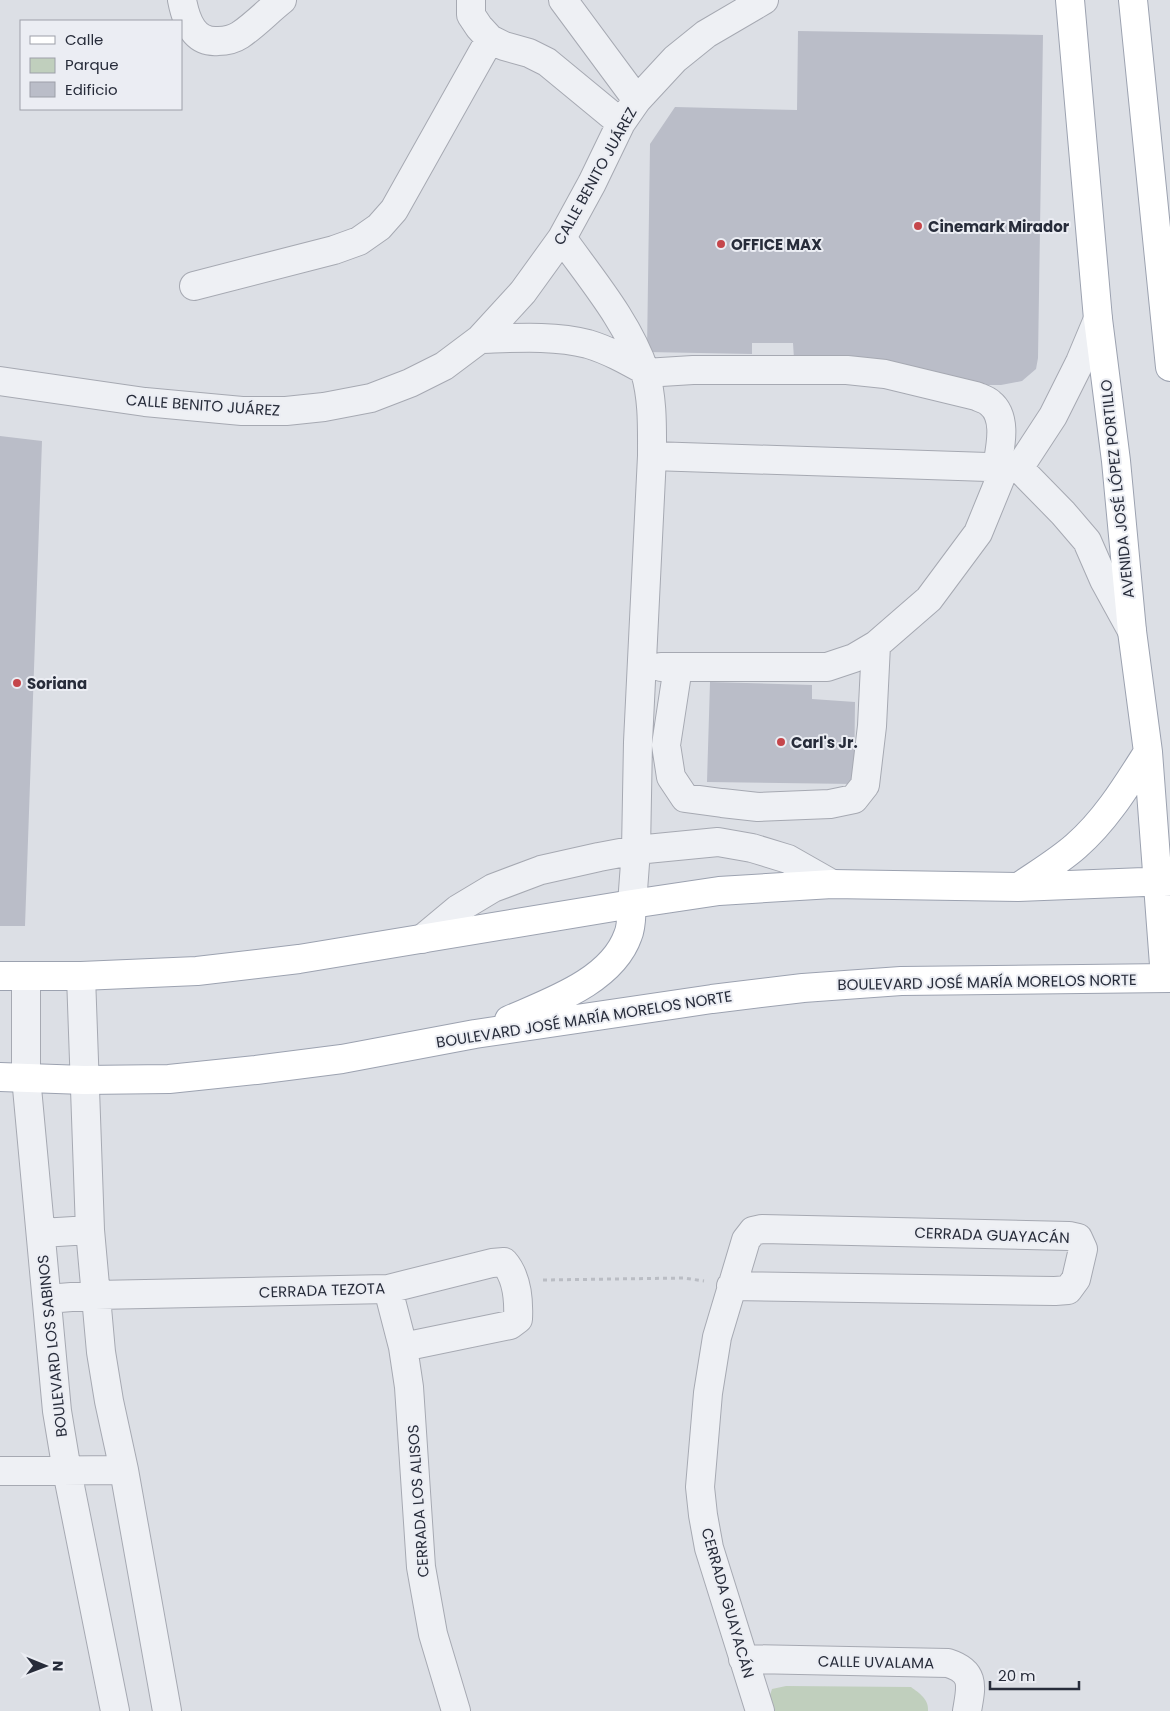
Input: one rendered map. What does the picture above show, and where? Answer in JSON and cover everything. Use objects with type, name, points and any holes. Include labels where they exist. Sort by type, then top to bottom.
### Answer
[{"type":"main road","name":"AVENIDA JOSÉ LÓPEZ PORTILLO","points":[[1070,0],[1098,319],[1116,461],[1132,631],[1164,881],[1167,978]]},
{"type":"main road","points":[[1133,0],[1170,367]]},
{"type":"main road","points":[[1018,887],[1053,864],[1077,845],[1102,819],[1148,752]]},
{"type":"main road","points":[[13,976],[81,976],[197,971],[299,959],[632,904],[719,892],[832,884],[1018,887],[1164,881]]},
{"type":"main road","points":[[475,1034],[556,999],[596,977],[618,956],[622,949],[629,934],[632,904]]},
{"type":"main road","name":"BOULEVARD JOSÉ MARÍA MORELOS NORTE","points":[[13,1077],[84,1080],[169,1079],[256,1070],[342,1059],[475,1034],[712,999],[803,988],[901,981],[1167,978]]},
{"type":"street","points":[[182,0],[190,26],[197,36],[211,42],[224,41],[239,36],[282,0]]},
{"type":"street","points":[[471,0],[471,15],[478,28],[490,39],[504,46],[529,52],[547,62],[620,123]]},
{"type":"street","points":[[563,0],[637,100]]},
{"type":"street","name":"CALLE BENITO JUÁREZ","points":[[0,381],[145,402],[242,411],[286,411],[324,407],[371,398],[410,383],[444,366],[480,339],[523,292],[562,238],[592,183],[620,123],[637,100],[675,59],[706,34],[764,0]]},
{"type":"street","points":[[194,286],[334,250],[359,241],[379,227],[394,210],[490,39]]},
{"type":"street","points":[[562,238],[625,328],[644,372],[652,409],[652,456],[636,850],[632,904]]},
{"type":"street","points":[[642,667],[827,666],[854,658],[876,645],[929,599],[978,533],[1007,467],[1053,416],[1080,362],[1098,319]]},
{"type":"street","points":[[480,339],[526,338],[587,344],[613,354],[644,372],[693,370],[847,370],[885,374],[976,396],[990,402],[997,411],[1001,421],[1001,445],[1007,467],[1064,513],[1087,541],[1104,580],[1132,631]]},
{"type":"street","points":[[652,456],[1007,467]]},
{"type":"street","points":[[678,667],[666,745],[671,777],[685,798],[758,807],[830,804],[854,799],[865,785],[872,726],[876,645]]},
{"type":"street","points":[[422,940],[458,909],[493,888],[540,870],[636,850],[718,842],[752,848],[788,859],[832,884]]},
{"type":"street","name":"BOULEVARD LOS SABINOS","points":[[13,976],[13,1077],[41,1233],[57,1411],[66,1471],[115,1711]]},
{"type":"street","points":[[81,976],[90,1230],[101,1352],[167,1711]]},
{"type":"street","name":"CERRADA GUAYACÁN","points":[[731,1286],[1068,1290],[1076,1279],[1083,1249],[1078,1238],[1069,1236],[762,1229],[753,1231],[746,1240],[731,1286],[718,1336],[708,1392],[700,1487],[702,1515],[709,1548],[760,1711]]},
{"type":"street","points":[[41,1233],[90,1230]]},
{"type":"street","name":"CERRADA TEZOTA","points":[[47,1299],[96,1294],[388,1289],[492,1263],[504,1262],[511,1270],[515,1281],[519,1306],[518,1319],[510,1325],[403,1347]]},
{"type":"street","name":"CERRADA LOS ALISOS","points":[[388,1289],[403,1347],[412,1421],[421,1567],[433,1634],[456,1711]]},
{"type":"street","points":[[0,1471],[124,1470]]},
{"type":"street","name":"CALLE UVALAMA","points":[[743,1659],[948,1663],[957,1666],[966,1672],[969,1677],[971,1690],[967,1711]]},
{"type":"path","points":[[515,1281],[684,1278],[731,1286]]},
{"type":"green space","points":[[786,1686],[911,1687],[925,1700],[928,1711],[769,1711],[767,1704],[772,1689]]},
{"type":"building","name":"Cinemark Mirador","points":[[798,31],[1043,35],[1038,358],[1036,369],[1022,381],[1001,385],[980,385],[794,359],[793,343],[752,343],[752,354],[647,352],[650,144],[675,107],[797,110]]},
{"type":"building","name":"Soriana","points":[[0,436],[42,441],[25,926],[0,926]]},
{"type":"building","name":"Carl's Jr.","points":[[710,682],[812,685],[812,699],[855,702],[854,784],[707,782]]},
{"type":"place","name":"Cinemark Mirador","points":[[918,226]]},
{"type":"place","name":"OFFICE MAX","points":[[721,244]]},
{"type":"place","name":"Soriana","points":[[17,683]]},
{"type":"place","name":"Carl's Jr.","points":[[781,742]]}]
